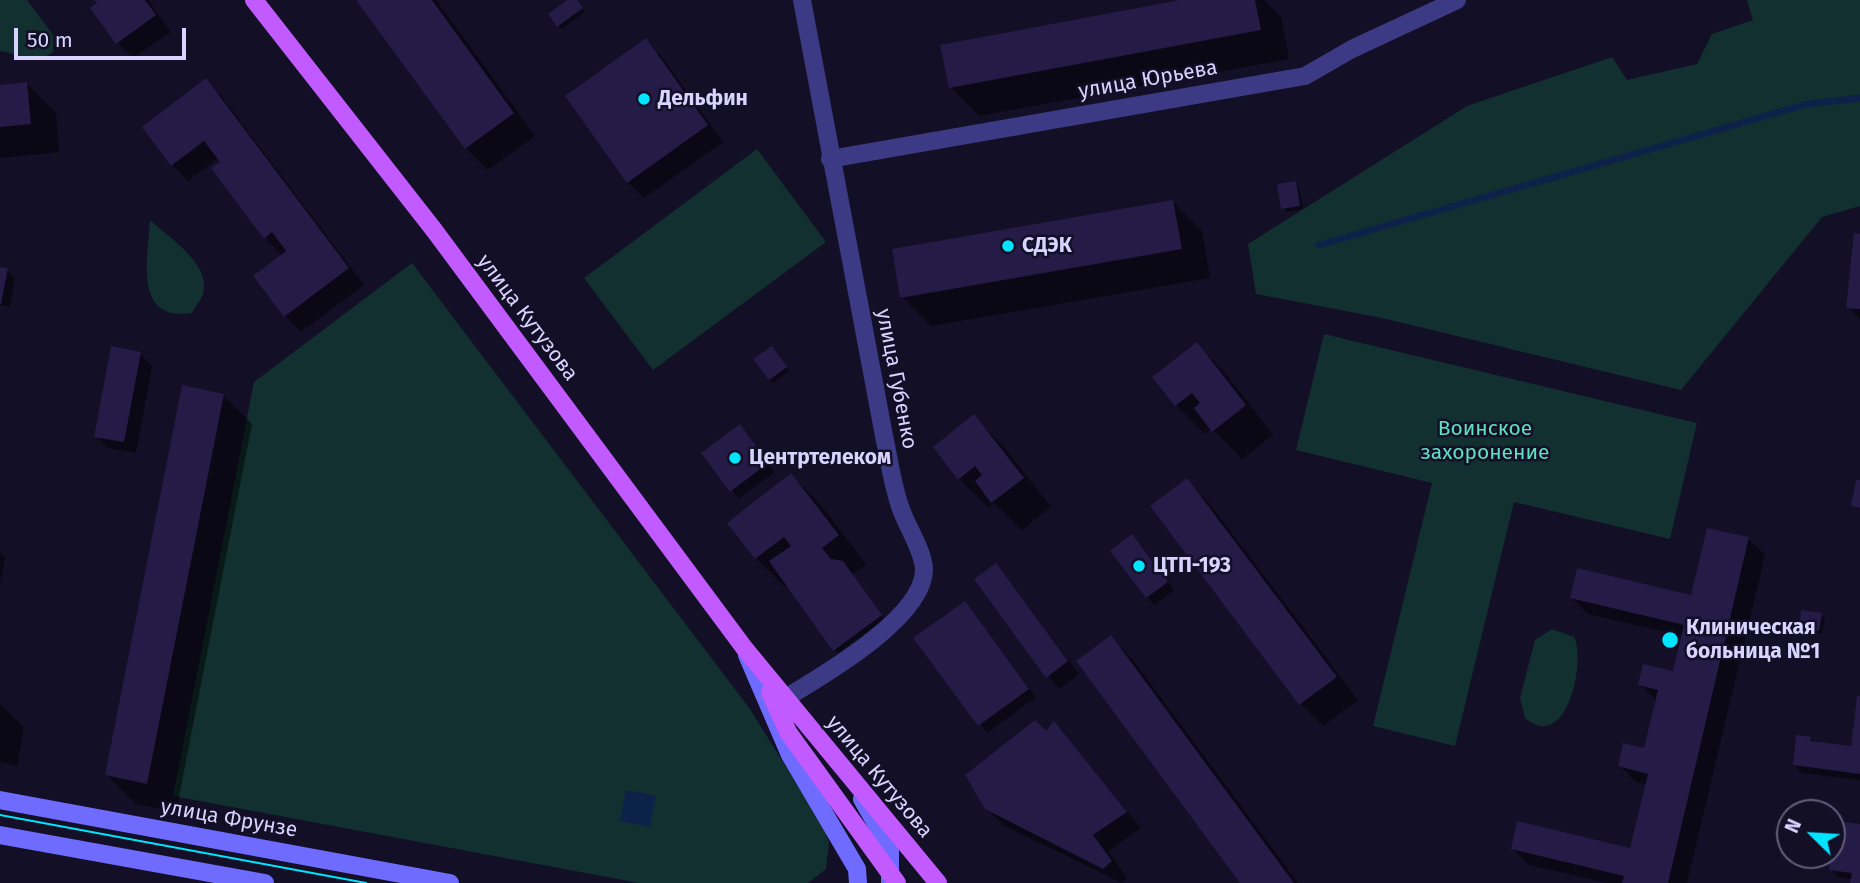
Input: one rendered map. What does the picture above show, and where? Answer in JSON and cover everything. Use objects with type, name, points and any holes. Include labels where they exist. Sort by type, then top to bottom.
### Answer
[{"type":"main road","name":"улица Кутузова","points":[[254,0],[435,230],[745,649],[938,883]]},
{"type":"main road","points":[[745,649],[790,755],[857,869],[858,883]]},
{"type":"main road","name":"улица Кутузова","points":[[759,666],[788,732],[893,880]]},
{"type":"main road","points":[[854,784],[890,848],[893,880]]},
{"type":"main road","name":"улица Фрунзе","points":[[0,800],[450,883]]},
{"type":"main road","points":[[0,835],[264,883]]},
{"type":"street","name":"улица Губенко","points":[[784,699],[830,671],[908,609],[922,586],[924,566],[900,507],[885,441],[802,0]]},
{"type":"street","name":"улица Юрьева","points":[[830,159],[1305,76],[1352,49],[1457,0]]},
{"type":"green space","points":[[0,0],[27,0],[53,35],[53,52],[35,58],[0,51]]},
{"type":"green space","points":[[1747,0],[1860,0],[1860,206],[1822,217],[1681,390],[1382,318],[1256,294],[1248,244],[1467,106],[1612,57],[1627,80],[1697,64],[1712,34],[1753,20]]},
{"type":"green space","points":[[757,149],[826,242],[653,370],[584,278]]},
{"type":"green space","points":[[150,220],[187,252],[201,272],[203,294],[192,313],[173,313],[160,308],[152,298],[147,268]]},
{"type":"green space","points":[[412,263],[750,709],[821,823],[829,842],[826,869],[808,883],[639,883],[173,796],[254,382]]},
{"type":"green space","name":"Воинское захоронение","points":[[1324,334],[1697,423],[1670,539],[1514,502],[1455,746],[1373,726],[1432,483],[1296,450]]},
{"type":"green space","points":[[1552,629],[1574,637],[1577,648],[1575,682],[1563,714],[1552,724],[1540,726],[1525,718],[1520,698],[1535,640]]},
{"type":"water","points":[[626,790],[656,796],[650,827],[620,821]]},
{"type":"building","points":[[94,0],[145,0],[156,15],[116,44],[90,8],[97,3]]},
{"type":"building","points":[[356,0],[432,0],[514,113],[465,149]]},
{"type":"building","points":[[567,0],[577,0],[583,8],[557,27],[548,14]]},
{"type":"building","points":[[1180,0],[1255,0],[1261,30],[949,88],[940,45]]},
{"type":"building","points":[[646,38],[708,125],[627,183],[565,96]]},
{"type":"building","points":[[206,78],[349,268],[284,317],[253,276],[286,251],[272,232],[264,239],[211,168],[220,162],[204,141],[171,166],[142,127]]},
{"type":"building","points":[[27,82],[31,124],[0,127],[0,85]]},
{"type":"building","points":[[1296,181],[1300,206],[1281,209],[1277,184]]},
{"type":"building","points":[[1173,200],[1182,249],[900,298],[892,249]]},
{"type":"building","points":[[1854,233],[1860,234],[1860,309],[1846,308]]},
{"type":"building","points":[[0,267],[8,268],[1,304],[0,304]]},
{"type":"building","points":[[1197,342],[1246,405],[1212,432],[1194,408],[1200,403],[1192,393],[1175,406],[1152,377]]},
{"type":"building","points":[[111,346],[141,352],[124,442],[94,437]]},
{"type":"building","points":[[772,346],[787,367],[769,380],[753,359]]},
{"type":"building","points":[[182,385],[224,394],[147,784],[105,775]]},
{"type":"building","points":[[974,414],[1024,478],[991,503],[975,481],[982,475],[975,466],[958,480],[933,447]]},
{"type":"building","name":"Центртелеком","points":[[740,424],[768,463],[730,492],[701,453]]},
{"type":"building","points":[[791,473],[839,535],[822,548],[831,559],[843,561],[882,615],[833,651],[769,561],[791,546],[784,537],[755,559],[727,523]]},
{"type":"building","points":[[1187,478],[1337,677],[1299,705],[1150,506]]},
{"type":"building","points":[[1856,480],[1860,480],[1860,508],[1851,506]]},
{"type":"building","points":[[1707,528],[1749,537],[1668,883],[1622,883],[1624,876],[1511,849],[1517,821],[1630,848],[1648,774],[1618,766],[1623,743],[1644,748],[1658,690],[1638,685],[1643,664],[1673,671],[1684,625],[1570,598],[1577,568],[1691,595]]},
{"type":"building","name":"ЦТП-193","points":[[1132,534],[1168,582],[1146,598],[1110,551]]},
{"type":"building","points":[[996,563],[1068,661],[1046,678],[974,579]]},
{"type":"building","points":[[965,601],[1029,689],[978,726],[913,638]]},
{"type":"building","points":[[1801,610],[1822,613],[1819,631],[1799,628]]},
{"type":"building","points":[[1111,635],[1294,883],[1240,883],[1076,661]]},
{"type":"building","points":[[1857,696],[1860,696],[1860,774],[1793,765],[1796,735],[1811,737],[1810,741],[1851,746]]},
{"type":"building","points":[[1035,720],[1046,731],[1054,721],[1127,812],[1093,835],[1112,861],[1103,869],[985,809],[965,775]]},
{"type":"building","points":[[1846,822],[1860,824],[1860,883],[1850,883],[1852,873],[1829,870],[1846,869]]},
{"type":"waterway","points":[[1319,245],[1807,104],[1860,98]]},
{"type":"tram line","points":[[0,815],[366,883]]},
{"type":"place","name":"Дельфин","points":[[644,99]]},
{"type":"place","name":"СДЭК","points":[[1008,246]]},
{"type":"place","name":"Центртелеком","points":[[735,458]]},
{"type":"place","name":"ЦТП-193","points":[[1139,566]]},
{"type":"place","name":"Клиническая больница №1","points":[[1670,640]]}]
